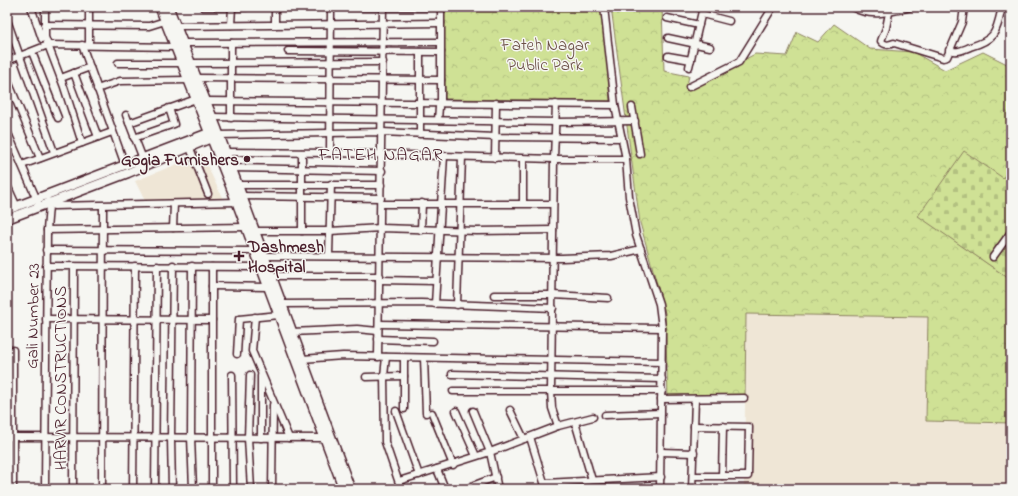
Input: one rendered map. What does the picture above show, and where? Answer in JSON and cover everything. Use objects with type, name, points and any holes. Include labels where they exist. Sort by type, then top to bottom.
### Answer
[{"type":"main road","points":[[160,7],[165,21],[186,63],[239,199],[255,231],[350,489]]},
{"type":"main road","points":[[168,7],[175,26],[178,45]]},
{"type":"main road","points":[[201,100],[212,117],[214,134],[225,152],[238,185],[239,199],[246,227],[344,489]]},
{"type":"street","points":[[31,7],[43,42],[48,45]]},
{"type":"street","points":[[45,7],[44,25],[48,45],[61,78],[82,143]]},
{"type":"street","points":[[89,7],[89,26],[85,45],[90,68],[125,165]]},
{"type":"street","points":[[203,7],[246,7]]},
{"type":"street","points":[[231,25],[232,7]]},
{"type":"street","points":[[275,7],[275,25]]},
{"type":"street","points":[[330,153],[329,80],[331,7]]},
{"type":"street","points":[[346,7],[441,7],[441,80],[438,120]]},
{"type":"street","points":[[378,357],[380,278],[378,255],[381,228],[383,7]]},
{"type":"street","points":[[604,7],[615,105],[626,159],[629,197],[636,235],[659,304],[662,328],[660,489]]},
{"type":"street","points":[[689,87],[739,62],[773,7]]},
{"type":"street","points":[[852,7],[864,12],[889,13],[911,7]]},
{"type":"street","points":[[889,13],[886,28],[881,41],[883,44],[888,45],[894,43],[943,58],[947,57],[962,22],[964,7]]},
{"type":"street","points":[[949,50],[959,51],[990,39],[996,29],[1002,7]]},
{"type":"street","points":[[689,68],[703,10],[729,21]]},
{"type":"street","points":[[667,18],[699,25]]},
{"type":"street","points":[[44,25],[149,26],[165,21]]},
{"type":"street","points":[[8,23],[54,152]]},
{"type":"street","points":[[175,26],[441,23]]},
{"type":"street","points":[[668,38],[710,47]]},
{"type":"street","points":[[7,61],[48,45],[178,45],[330,41],[440,42]]},
{"type":"street","points":[[231,43],[231,118]]},
{"type":"street","points":[[288,50],[330,52],[440,52]]},
{"type":"street","points":[[32,52],[58,118]]},
{"type":"street","points":[[420,52],[420,134]]},
{"type":"street","points":[[668,56],[691,60]]},
{"type":"street","points":[[118,63],[382,62]]},
{"type":"street","points":[[61,78],[90,68]]},
{"type":"street","points":[[74,74],[98,137]]},
{"type":"street","points":[[97,89],[120,81],[192,79],[441,80]]},
{"type":"street","points":[[8,81],[40,158]]},
{"type":"street","points":[[129,123],[169,108],[201,100],[420,102],[440,105],[496,103],[615,105]]},
{"type":"street","points":[[495,158],[496,103]]},
{"type":"street","points":[[556,104],[553,204],[551,390],[552,408],[558,426]]},
{"type":"street","points":[[632,107],[640,154]]},
{"type":"street","points":[[134,138],[174,124],[169,108]]},
{"type":"street","points":[[126,115],[143,159]]},
{"type":"street","points":[[212,117],[556,122],[635,121]]},
{"type":"street","points":[[7,132],[38,203]]},
{"type":"street","points":[[22,164],[112,132]]},
{"type":"street","points":[[49,202],[125,165],[214,134],[382,132],[496,137],[622,138]]},
{"type":"street","points":[[49,202],[190,148],[214,134]]},
{"type":"street","points":[[190,148],[208,194]]},
{"type":"street","points":[[225,152],[382,154],[523,159],[626,159]]},
{"type":"street","points":[[302,153],[302,231]]},
{"type":"street","points":[[435,304],[437,256],[442,203],[441,181],[444,156]]},
{"type":"street","points":[[457,305],[462,157]]},
{"type":"street","points":[[523,159],[523,203]]},
{"type":"street","points":[[231,168],[382,171]]},
{"type":"street","points":[[329,255],[331,184]]},
{"type":"street","points":[[7,185],[17,207]]},
{"type":"street","points":[[238,185],[381,185]]},
{"type":"street","points":[[7,210],[49,202],[103,206],[174,204],[239,199],[302,197],[422,203],[553,204]]},
{"type":"street","name":"Gali Number 23","points":[[45,489],[46,230],[49,202]]},
{"type":"street","points":[[7,219],[38,203]]},
{"type":"street","points":[[421,230],[422,203]]},
{"type":"street","points":[[173,228],[174,204]]},
{"type":"street","points":[[102,489],[104,319],[102,250],[103,206]]},
{"type":"street","points":[[46,230],[246,227]]},
{"type":"street","points":[[255,231],[330,231],[381,228],[439,231],[553,230]]},
{"type":"street","points":[[993,257],[1011,232]]},
{"type":"street","points":[[264,256],[378,255],[553,258],[610,256],[641,249]]},
{"type":"street","points":[[46,250],[255,251]]},
{"type":"street","points":[[46,266],[103,267],[173,265],[261,267]]},
{"type":"street","points":[[172,489],[171,438],[173,265]]},
{"type":"street","points":[[133,489],[135,266]]},
{"type":"street","points":[[155,489],[157,266]]},
{"type":"street","points":[[192,266],[191,438],[193,489]]},
{"type":"street","name":"HARVIR CONSTRUCTIONS","points":[[73,489],[74,267]]},
{"type":"street","points":[[212,267],[212,489]]},
{"type":"street","points":[[272,276],[380,278],[436,281]]},
{"type":"street","points":[[212,286],[268,287]]},
{"type":"street","points":[[494,295],[553,295],[608,298]]},
{"type":"street","points":[[282,304],[435,304],[553,308]]},
{"type":"street","points":[[237,354],[239,319],[279,315]]},
{"type":"street","points":[[255,317],[252,351],[289,438]]},
{"type":"street","points":[[46,319],[212,320]]},
{"type":"street","points":[[378,324],[662,328]]},
{"type":"street","points":[[292,332],[357,329],[378,331]]},
{"type":"street","points":[[378,339],[433,341]]},
{"type":"street","points":[[10,350],[10,438],[13,489]]},
{"type":"street","points":[[302,359],[386,357],[662,362]]},
{"type":"street","points":[[386,357],[384,376],[385,442],[401,489]]},
{"type":"street","points":[[404,358],[404,409]]},
{"type":"street","points":[[424,358],[429,413],[453,464]]},
{"type":"street","points":[[261,373],[261,438]]},
{"type":"street","points":[[250,374],[248,438],[251,489]]},
{"type":"street","points":[[452,374],[662,378]]},
{"type":"street","points":[[232,375],[233,489]]},
{"type":"street","points":[[366,377],[404,376]]},
{"type":"street","points":[[453,391],[662,391]]},
{"type":"street","points":[[662,399],[744,398]]},
{"type":"street","points":[[692,489],[695,399]]},
{"type":"street","points":[[272,489],[274,438],[273,400]]},
{"type":"street","points":[[510,410],[527,438],[545,486],[592,480],[661,477]]},
{"type":"street","points":[[396,411],[418,475]]},
{"type":"street","points":[[456,411],[476,456]]},
{"type":"street","points":[[473,411],[490,452],[498,489]]},
{"type":"street","points":[[605,416],[661,412]]},
{"type":"street","points":[[399,481],[490,452],[558,426],[593,417]]},
{"type":"street","points":[[575,422],[592,480]]},
{"type":"street","points":[[693,476],[748,476],[749,427],[694,426]]},
{"type":"street","points":[[722,476],[723,426]]},
{"type":"street","points":[[10,438],[325,438]]},
{"type":"street","points":[[661,452],[694,453]]},
{"type":"street","points":[[437,469],[444,489]]},
{"type":"street","points":[[473,489],[472,486],[496,477]]},
{"type":"shaded area","points":[[202,154],[227,208],[147,205],[135,181]]},
{"type":"shaded area","points":[[746,314],[928,317],[926,421],[1011,423],[1011,489],[744,489]]},
{"type":"green space","name":"Fateh Nagar Public Park","points":[[444,7],[603,7],[610,101],[445,99]]},
{"type":"green space","points":[[611,7],[662,7],[664,71],[689,76],[687,85],[700,83],[755,54],[787,56],[797,32],[818,42],[834,24],[870,49],[913,52],[945,70],[983,52],[1011,66],[1011,166],[1003,178],[919,216],[1011,280],[1011,423],[926,421],[928,317],[746,314],[745,399],[668,398],[665,313],[640,223]]},
{"type":"green space","points":[[964,151],[1003,178],[1011,166],[1011,280],[918,216]]},
{"type":"place","name":"Gogia Furnishers","points":[[247,159]]},
{"type":"place","name":"Dashmesh Hospital","points":[[239,256]]},
{"type":"district","name":"FATEH NAGAR","points":[[381,154]]}]
